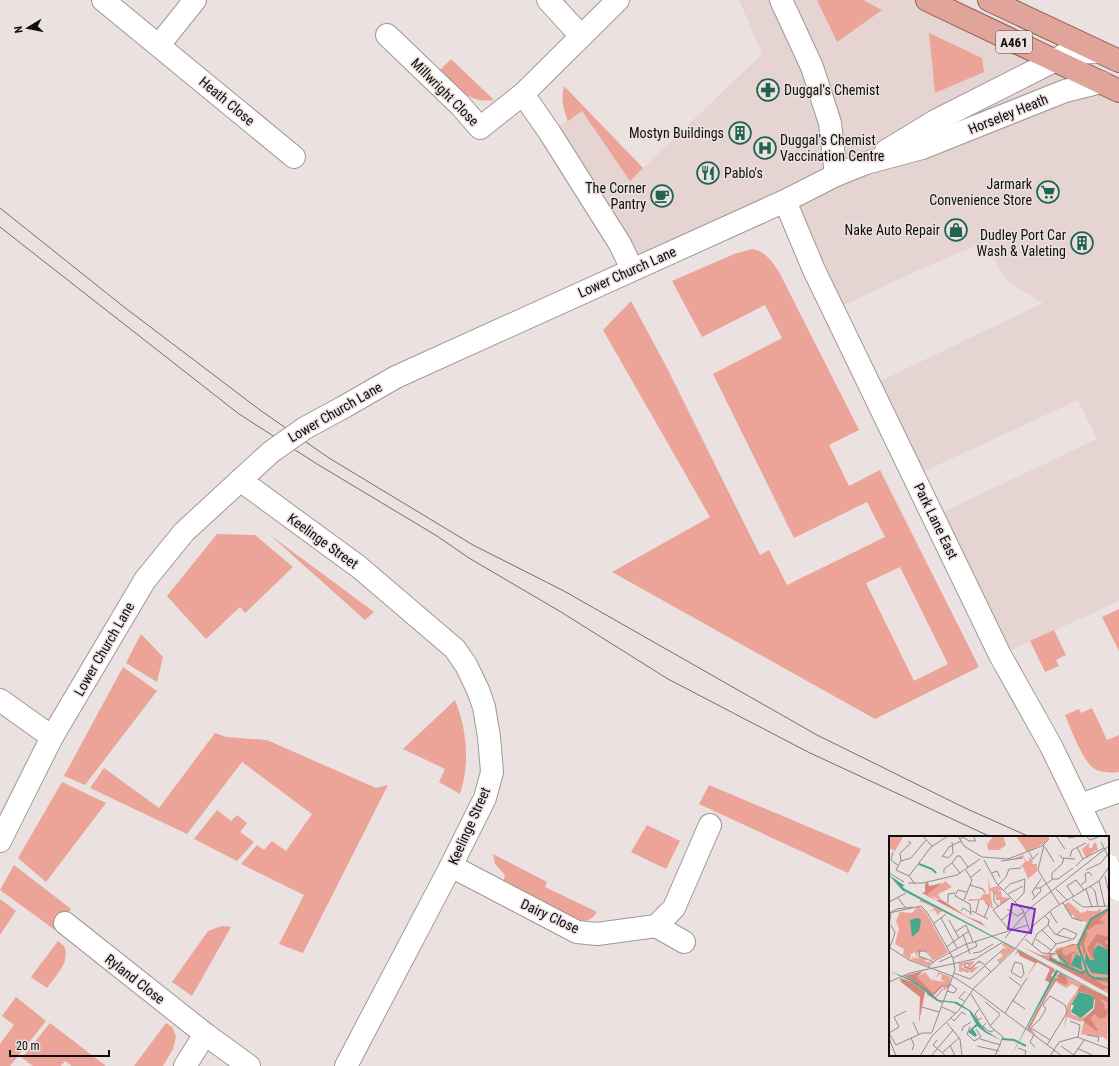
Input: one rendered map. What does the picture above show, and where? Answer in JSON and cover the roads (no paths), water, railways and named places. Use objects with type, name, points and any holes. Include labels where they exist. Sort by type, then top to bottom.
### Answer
[{"type":"highway","name":"Horseley Heath","points":[[928,0],[1110,87]]},
{"type":"highway","name":"Horseley Heath","points":[[989,0],[1109,57]]},
{"type":"street","name":"Heath Close","points":[[103,0],[294,157]]},
{"type":"street","points":[[159,45],[195,0]]},
{"type":"street","points":[[548,0],[581,36]]},
{"type":"street","name":"Millwright Close","points":[[387,35],[460,105],[480,128],[523,94],[618,0]]},
{"type":"street","points":[[781,0],[812,67],[830,123],[836,175]]},
{"type":"street","name":"Horseley Heath","points":[[866,163],[937,120],[1067,53],[1109,57]]},
{"type":"street","name":"Horseley Heath","points":[[836,175],[866,163],[922,148],[1065,91],[1110,87]]},
{"type":"street","points":[[523,94],[550,133],[620,244],[632,269]]},
{"type":"street","name":"Lower Church Lane","points":[[0,841],[52,737],[145,580],[184,532],[278,446],[305,428],[396,377],[785,201],[836,175]]},
{"type":"street","name":"Park Lane East","points":[[785,201],[814,270],[990,634],[1051,746],[1095,836]]},
{"type":"street","name":"Keelinge Street","points":[[240,480],[359,567],[455,649],[466,666],[478,690],[484,707],[489,737],[492,772],[485,798],[354,1063]]},
{"type":"street","points":[[0,700],[52,737]]},
{"type":"street","points":[[1080,805],[1119,791]]},
{"type":"street","points":[[684,942],[656,926],[674,908],[710,825]]},
{"type":"street","name":"Dairy Close","points":[[451,866],[577,932],[597,934],[656,926]]},
{"type":"street","points":[[1109,867],[1119,890]]},
{"type":"street","name":"Ryland Close","points":[[65,923],[205,1034],[249,1066]]},
{"type":"street","points":[[185,1066],[205,1034]]},
{"type":"tram line","points":[[0,208],[124,307],[260,410],[329,458],[473,545],[564,591],[817,735],[965,808],[1028,836]]},
{"type":"tram line","points":[[0,227],[239,414],[317,464],[437,536],[469,558],[561,612],[668,679],[808,752],[989,836]]},
{"type":"tram line","points":[[1109,871],[1119,876]]},
{"type":"tram line","points":[[1109,889],[1119,894]]},
{"type":"place","name":"Duggal's Chemist","points":[[768,90]]},
{"type":"place","name":"Mostyn Buildings","points":[[740,133]]},
{"type":"place","name":"Duggal's Chemist Vaccination Centre","points":[[765,148]]},
{"type":"place","name":"Pablo's","points":[[708,173]]},
{"type":"place","name":"Jarmark Convenience Store","points":[[1048,192]]},
{"type":"place","name":"The Corner Pantry","points":[[662,196]]},
{"type":"place","name":"Nake Auto Repair","points":[[956,230]]},
{"type":"place","name":"Dudley Port Car Wash & Valeting","points":[[1082,243]]}]
